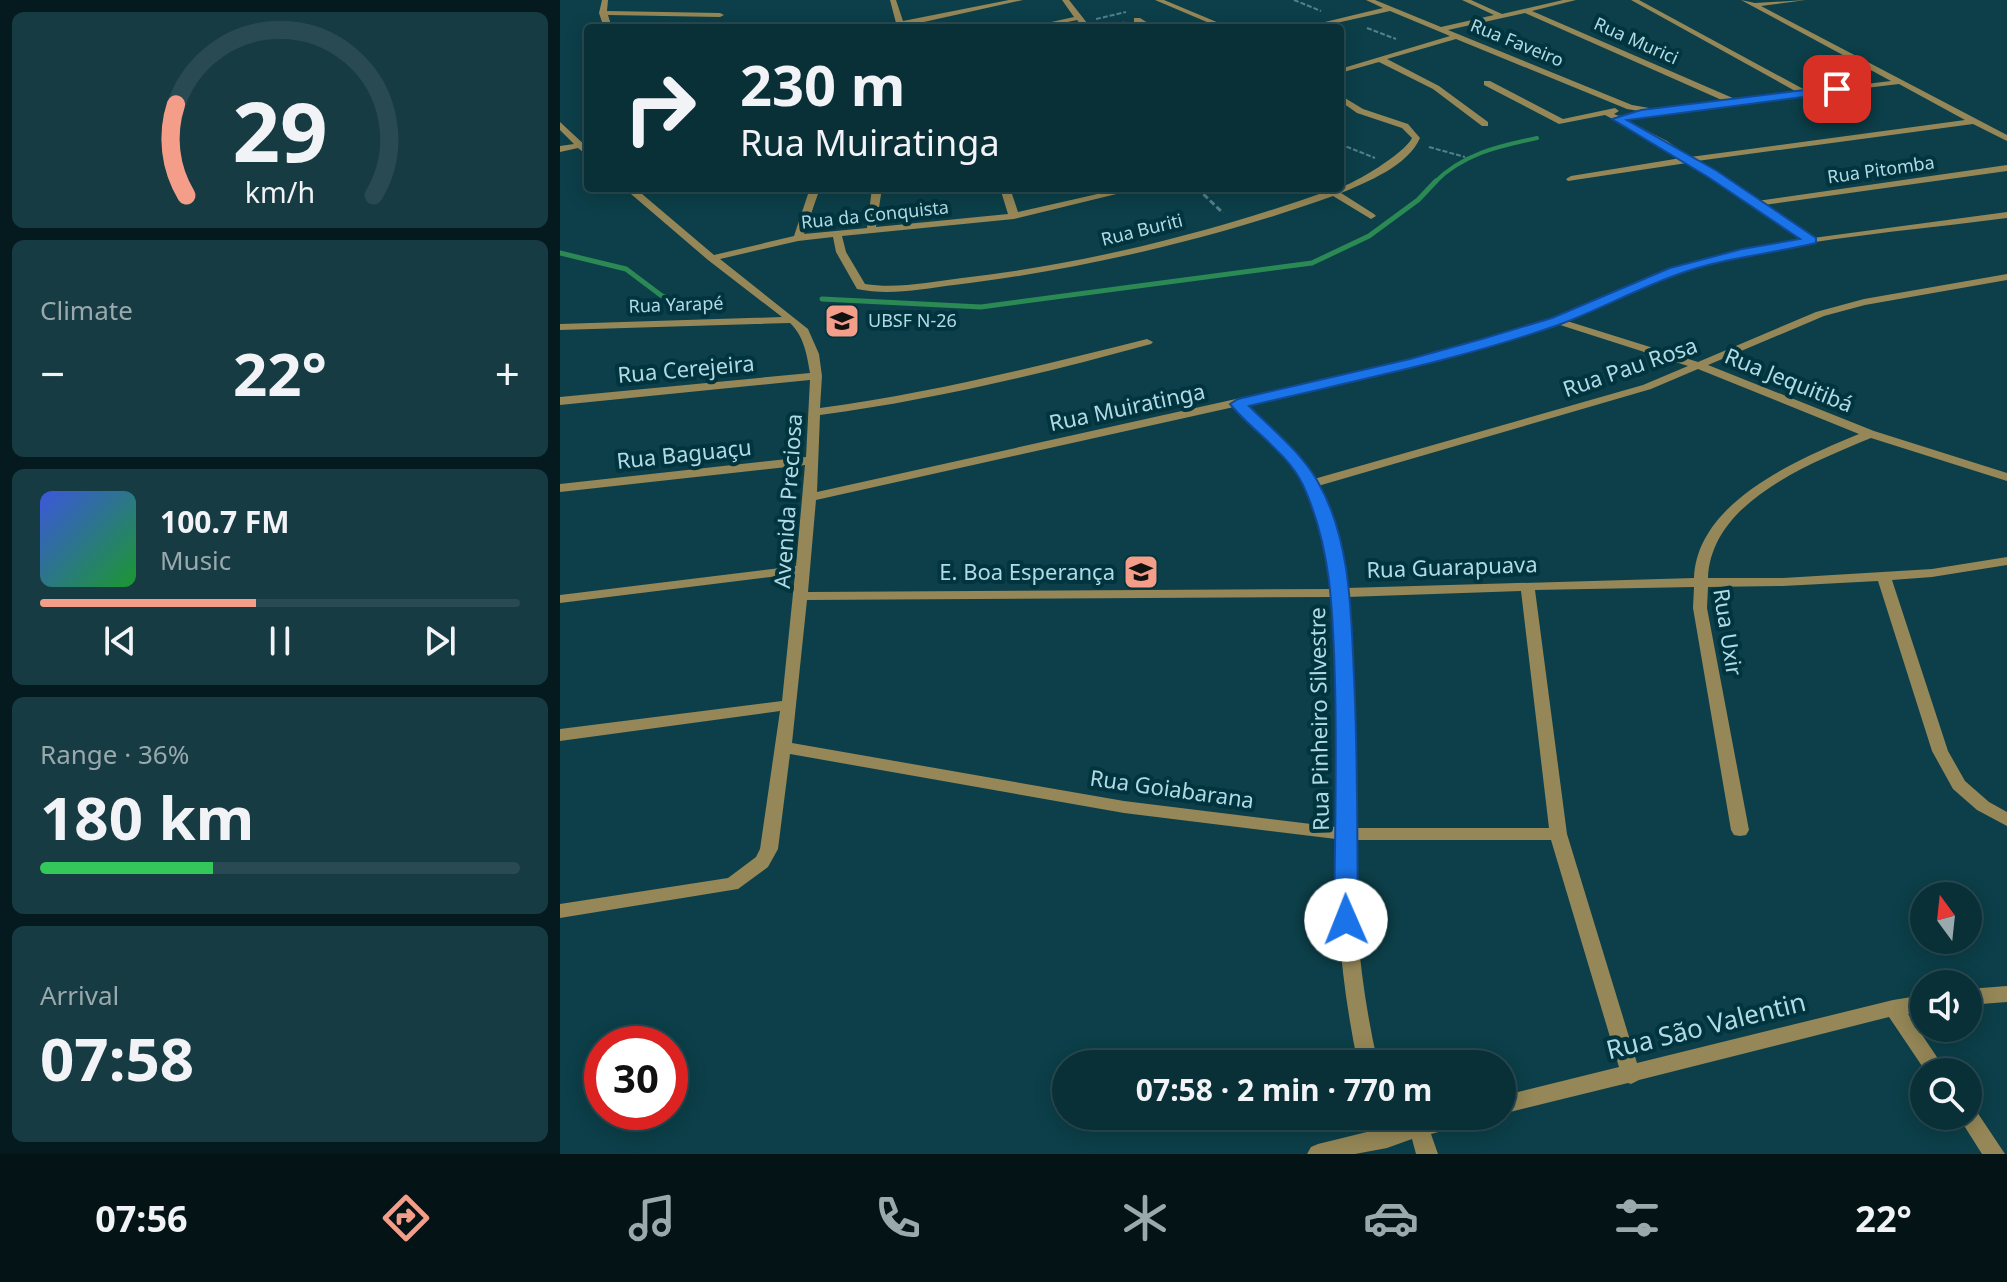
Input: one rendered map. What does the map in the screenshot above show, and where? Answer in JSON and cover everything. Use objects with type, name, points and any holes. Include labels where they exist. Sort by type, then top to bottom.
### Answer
[{"type":"street","points":[[605,0],[603,13],[607,24]]},
{"type":"street","points":[[893,0],[900,24],[1020,0]]},
{"type":"street","points":[[1065,0],[1083,24]]},
{"type":"street","points":[[1158,0],[1217,24]]},
{"type":"street","name":"Rua Faveiro","points":[[1369,0],[1630,107],[1654,111]]},
{"type":"street","points":[[1465,0],[1500,15]]},
{"type":"street","points":[[1441,29],[1552,2],[1573,0]]},
{"type":"street","points":[[1634,0],[1805,93]]},
{"type":"street","points":[[1744,0],[2007,138]]},
{"type":"street","points":[[1753,5],[1803,0]]},
{"type":"street","points":[[1321,24],[1390,8]]},
{"type":"street","name":"Rua Murici","points":[[1524,10],[1735,102]]},
{"type":"street","points":[[603,13],[720,15]]},
{"type":"street","points":[[1048,24],[1078,18]]},
{"type":"street","points":[[1137,20],[1144,24]]},
{"type":"street","points":[[1344,70],[1457,36]]},
{"type":"street","points":[[1382,60],[1413,71],[1439,87],[1485,124]]},
{"type":"street","points":[[1618,119],[1654,111],[1900,82]]},
{"type":"street","points":[[1487,83],[1550,118],[1567,122],[1630,107]]},
{"type":"street","points":[[1344,100],[1360,111],[1405,126],[1414,135],[1414,143]]},
{"type":"street","points":[[1607,113],[1689,159],[1759,203],[1811,241]]},
{"type":"street","points":[[1571,179],[1689,159],[1974,121]]},
{"type":"street","points":[[560,125],[584,149]]},
{"type":"street","name":"Rua Buriti","points":[[1344,184],[1388,164],[1414,143]]},
{"type":"street","points":[[560,149],[580,145]]},
{"type":"street","name":"Rua Pitomba","points":[[1759,203],[2007,168]]},
{"type":"street","name":"Avenida Preciosa","points":[[560,911],[732,884],[762,862],[769,849],[784,747],[801,596],[813,460],[816,376],[813,354],[803,329],[634,192]]},
{"type":"street","points":[[798,238],[814,192]]},
{"type":"street","points":[[871,231],[876,192]]},
{"type":"street","points":[[1006,192],[1014,216]]},
{"type":"street","name":"Rua da Conquista","points":[[712,258],[798,238],[1014,216],[1103,192]]},
{"type":"street","name":"Rua Buriti","points":[[837,234],[841,252],[861,287],[923,286],[1032,272],[1142,249],[1324,192]]},
{"type":"street","points":[[1333,192],[1371,216]]},
{"type":"street","name":"Rua Muiratinga","points":[[810,497],[1414,363],[1557,321],[1675,271],[1742,253],[2007,215]]},
{"type":"street","name":"Rua Pau Rosa","points":[[1311,484],[1647,387],[1820,314],[1864,302],[2007,277]]},
{"type":"street","name":"Rua Yarapé","points":[[560,327],[793,320]]},
{"type":"street","name":"Rua Jequitibá","points":[[1557,321],[1700,366],[1870,434],[2007,477]]},
{"type":"street","points":[[815,412],[936,392],[1147,342]]},
{"type":"street","name":"Rua Cerejeira","points":[[560,401],[816,376]]},
{"type":"street","name":"Rua Pinheiro Silvestre","points":[[1238,404],[1273,435],[1311,484],[1329,535],[1341,593],[1346,720],[1346,920],[1351,971],[1365,1050]]},
{"type":"street","name":"Rua Uxir","points":[[1740,830],[1698,583],[1705,551],[1743,500],[1767,482],[1803,462],[1870,434]]},
{"type":"street","name":"Rua Baguaçu","points":[[560,488],[813,460]]},
{"type":"street","name":"Rua Guarapuava","points":[[801,596],[1341,593],[1698,583],[1884,577],[2007,561]]},
{"type":"street","points":[[560,599],[803,569]]},
{"type":"street","points":[[1884,577],[1940,751],[1959,785],[1983,806],[2007,820]]},
{"type":"street","points":[[1527,586],[1558,834],[1631,1075]]},
{"type":"street","points":[[560,735],[789,705]]},
{"type":"street","name":"Rua Goiabarana","points":[[784,747],[1124,807],[1345,834],[1558,834]]},
{"type":"street","points":[[1982,996],[2007,994]]},
{"type":"street","name":"Rua São Valentin","points":[[1516,1102],[1910,1005]]},
{"type":"street","points":[[1893,1008],[1927,1058]]},
{"type":"street","points":[[1385,1130],[1387,1138]]},
{"type":"street","points":[[1318,1154],[1419,1130],[1427,1154]]},
{"type":"street","points":[[1978,1130],[1994,1154]]},
{"type":"path","points":[[1414,143],[1465,157]]},
{"type":"path","points":[[1344,146],[1388,164]]},
{"type":"path","points":[[1201,192],[1233,223]]},
{"type":"waterway","points":[[1435,182],[1469,158],[1537,138]]},
{"type":"waterway","points":[[822,299],[981,307],[1312,263],[1369,236],[1418,200],[1435,182]]},
{"type":"waterway","points":[[560,253],[626,269],[662,296],[692,304]]},
{"type":"place","name":"UBSF N-26","points":[[842,321]]},
{"type":"place","name":"E. Boa Esperança","points":[[1141,572]]},
{"type":"route","points":[[1346,920],[1346,720],[1341,593],[1329,535],[1311,484],[1295,460],[1273,435],[1238,404],[1414,363],[1557,321],[1658,276],[1742,253],[1811,241],[1759,203],[1664,143],[1618,119],[1641,113],[1837,89]]}]
